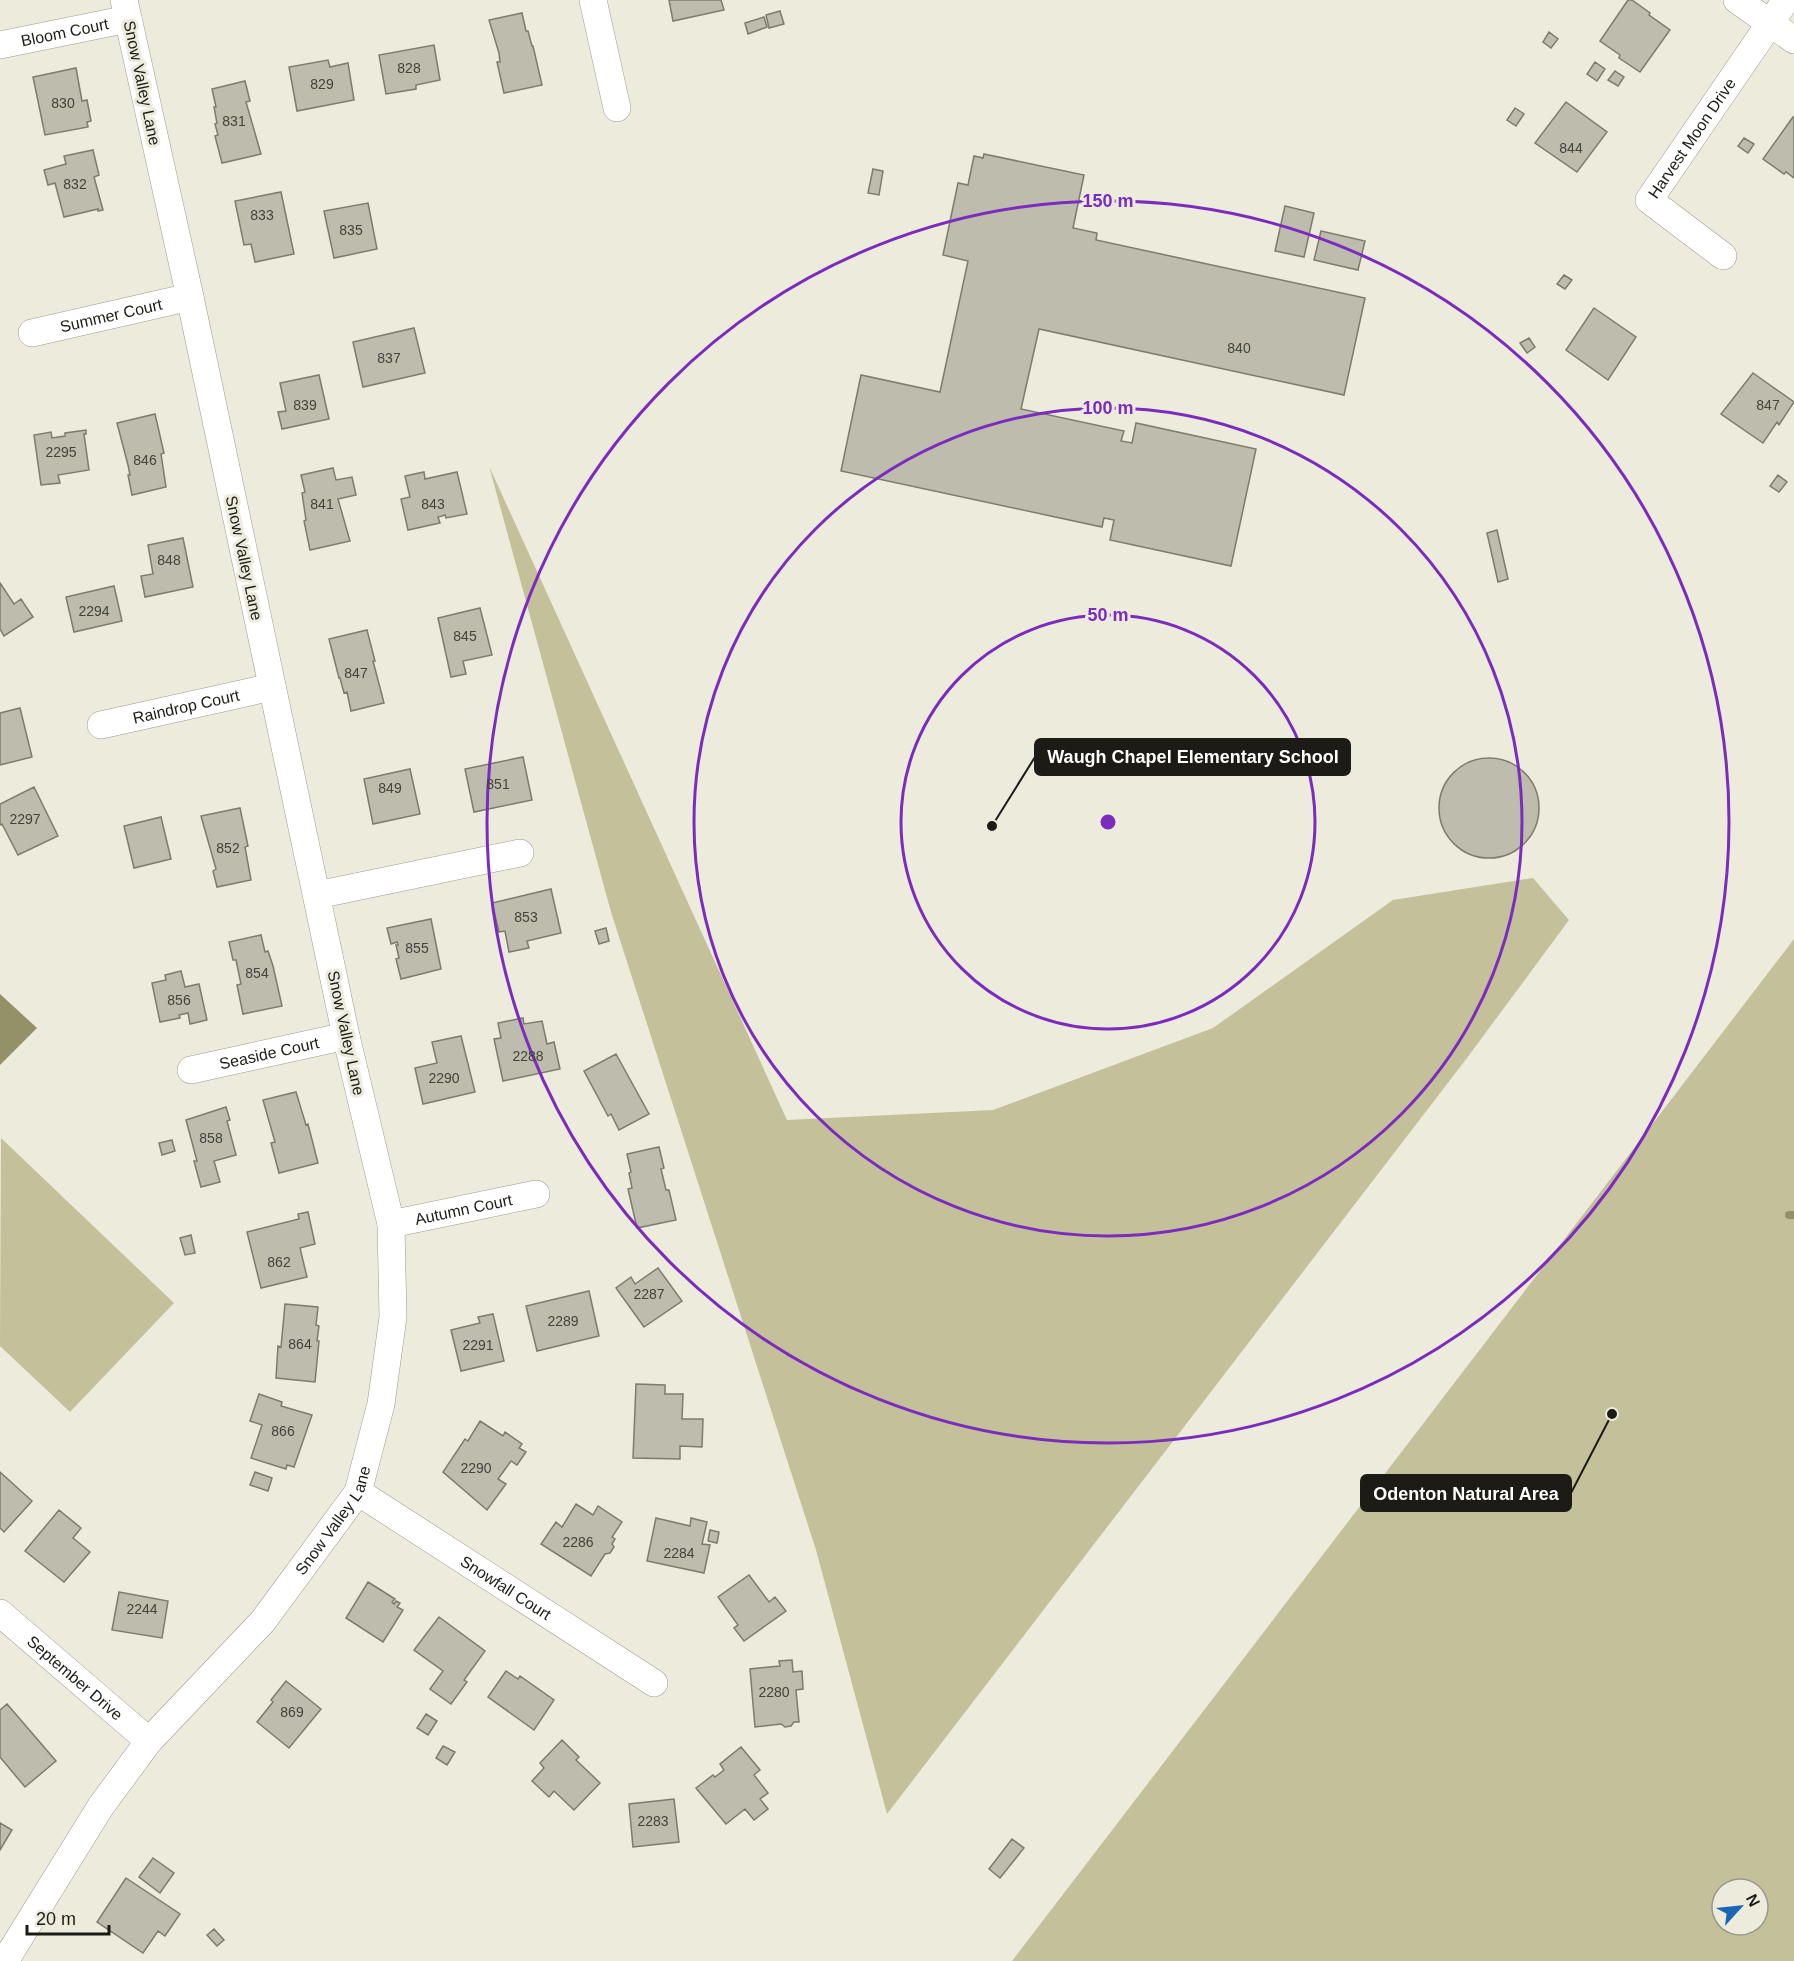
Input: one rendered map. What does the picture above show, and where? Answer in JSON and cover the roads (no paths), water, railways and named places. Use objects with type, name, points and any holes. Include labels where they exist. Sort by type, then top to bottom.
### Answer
[{"type":"street","points":[[593,0],[617,108]]},
{"type":"street","points":[[1737,0],[1794,40]]},
{"type":"street","name":"Harvest Moon Drive","points":[[1723,256],[1649,200],[1786,0]]},
{"type":"street","name":"Bloom Court","points":[[0,45],[126,10]]},
{"type":"street","name":"Snow Valley Lane","points":[[5,1961],[101,1806],[150,1741],[263,1621],[358,1491],[381,1404],[393,1317],[391,1224],[346,1036],[190,297],[126,10]]},
{"type":"street","name":"Summer Court","points":[[32,333],[190,297]]},
{"type":"street","name":"Raindrop Court","points":[[101,725],[272,687]]},
{"type":"street","points":[[317,895],[520,854]]},
{"type":"street","name":"Seaside Court","points":[[191,1070],[346,1036]]},
{"type":"street","name":"Autumn Court","points":[[391,1224],[536,1194]]},
{"type":"street","name":"Snowfall Court","points":[[358,1491],[654,1683]]},
{"type":"street","name":"September Drive","points":[[0,1613],[150,1741]]},
{"type":"waterway","points":[[1789,1215],[1794,1215]]},
{"type":"place","name":"Waugh Chapel Elementary School","points":[[992,826]]},
{"type":"place","name":"Odenton Natural Area","points":[[1612,1414]]}]
